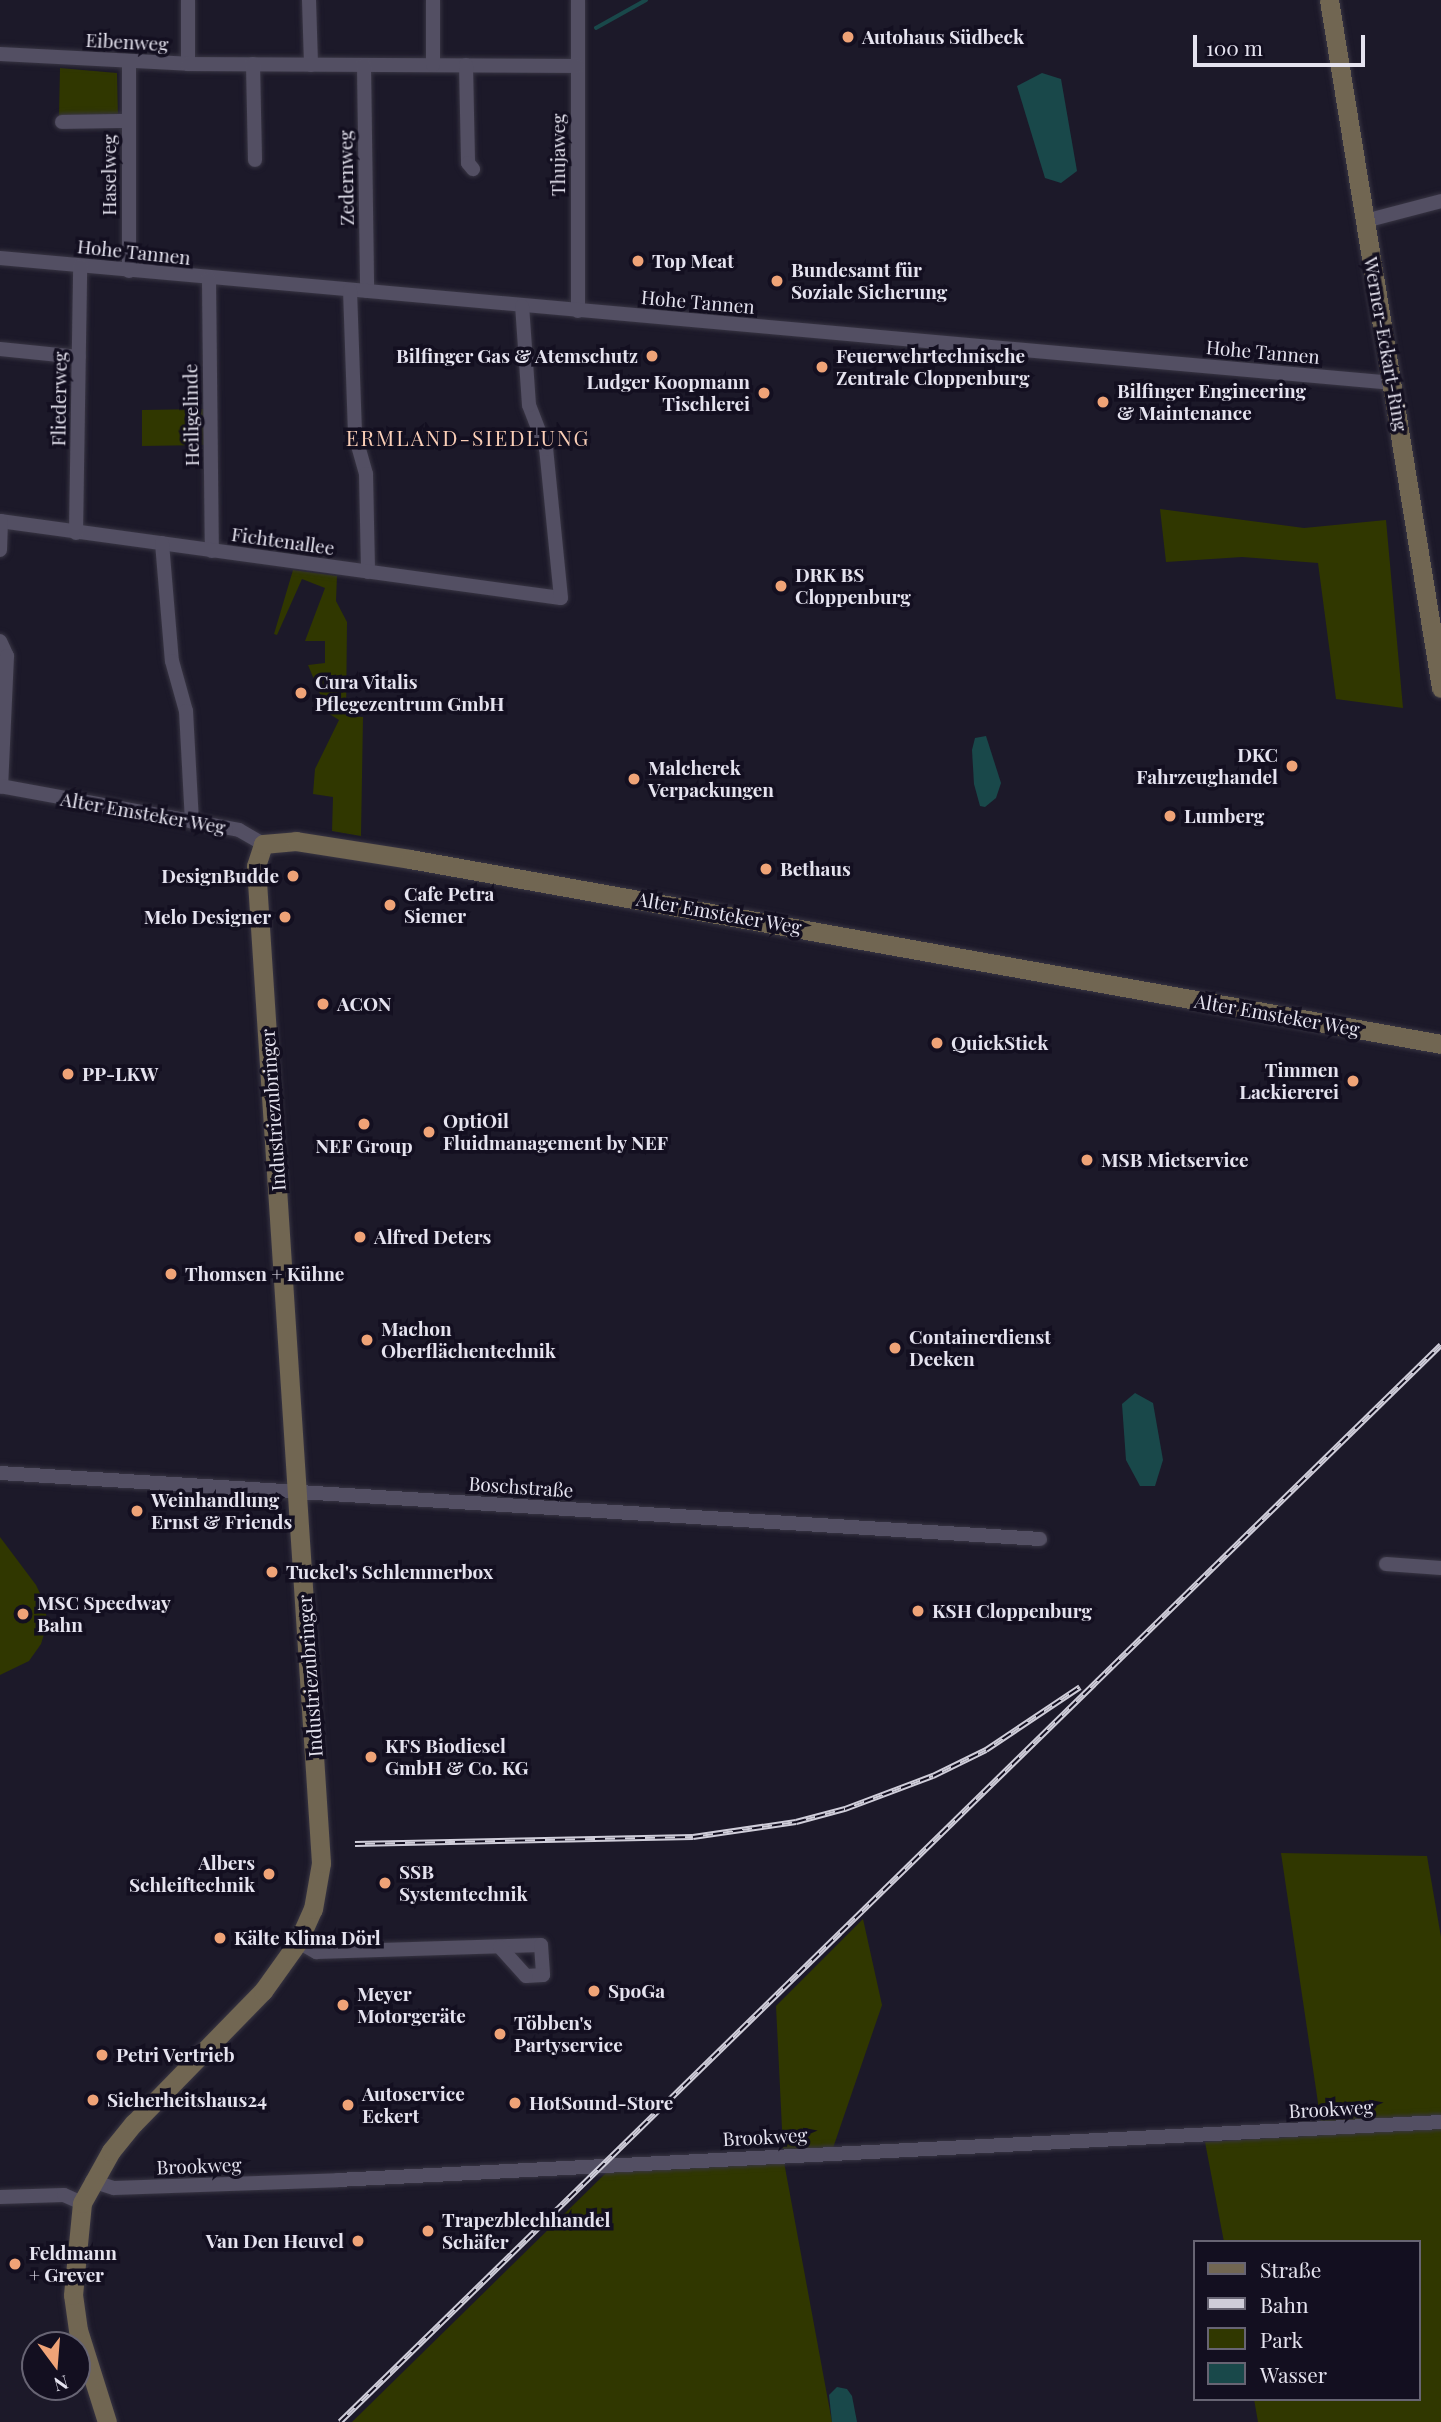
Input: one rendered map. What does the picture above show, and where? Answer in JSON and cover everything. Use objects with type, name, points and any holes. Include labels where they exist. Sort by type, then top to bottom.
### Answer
[{"type":"street","points":[[188,0],[188,64]]},
{"type":"street","points":[[309,0],[312,65]]},
{"type":"street","points":[[433,0],[433,65]]},
{"type":"street","name":"Thujaweg","points":[[578,0],[578,311]]},
{"type":"street","name":"Werner-Eckart-Ring","points":[[1329,0],[1441,688]]},
{"type":"street","name":"Eibenweg","points":[[0,54],[188,64],[577,66]]},
{"type":"street","name":"Haselweg","points":[[129,271],[130,62]]},
{"type":"street","points":[[253,64],[254,160]]},
{"type":"street","name":"Zedernweg","points":[[364,65],[367,291]]},
{"type":"street","points":[[466,65],[468,163],[473,169]]},
{"type":"street","name":"Haselweg","points":[[62,122],[129,121]]},
{"type":"street","points":[[1365,221],[1441,201]]},
{"type":"street","name":"Hohe Tannen","points":[[0,258],[209,279],[1393,383]]},
{"type":"street","name":"Fliederweg","points":[[76,533],[80,266]]},
{"type":"street","name":"Heiligelinde","points":[[209,279],[212,551]]},
{"type":"street","points":[[349,290],[355,435],[366,474],[368,572]]},
{"type":"street","name":"Fichtenallee","points":[[1,521],[561,598],[546,449],[529,405],[522,306]]},
{"type":"street","points":[[0,349],[79,357]]},
{"type":"street","points":[[0,550],[1,521]]},
{"type":"street","points":[[162,543],[172,661],[186,711],[192,821]]},
{"type":"street","points":[[0,642],[7,656],[0,786]]},
{"type":"street","name":"Alter Emsteker Weg","points":[[0,786],[239,830],[263,844],[296,841],[423,861],[1441,1044]]},
{"type":"street","name":"Industriezubringer","points":[[107,2422],[78,2330],[73,2295],[73,2261],[82,2203],[92,2181],[134,2123],[263,1990],[298,1942],[313,1909],[321,1863],[256,866],[263,844]]},
{"type":"street","name":"Boschstraße","points":[[0,1472],[1040,1539]]},
{"type":"street","points":[[1386,1564],[1441,1568]]},
{"type":"street","points":[[298,1942],[316,1952],[500,1947]]},
{"type":"street","name":"Brookweg","points":[[92,2181],[114,2188],[312,2181],[1441,2123]]},
{"type":"street","points":[[0,2197],[64,2195],[82,2203]]},
{"type":"green space","points":[[60,68],[117,73],[118,117],[59,116]]},
{"type":"green space","points":[[204,409],[204,445],[142,446],[142,410]]},
{"type":"green space","points":[[1160,509],[1304,528],[1386,520],[1403,708],[1336,699],[1318,563],[1242,557],[1166,562]]},
{"type":"green space","points":[[293,570],[337,576],[336,601],[347,622],[346,716],[363,717],[361,836],[332,831],[333,797],[313,794],[315,769],[339,720],[328,713],[308,665],[325,663],[325,641],[305,641],[325,588],[302,579],[277,635],[274,634]]},
{"type":"green space","name":"MSC Speedway Bahn","points":[[0,1537],[36,1585],[45,1604],[47,1624],[41,1644],[29,1661],[0,1675]]},
{"type":"green space","points":[[1281,1853],[1427,1856],[1441,1937],[1441,2118],[1321,2123]]},
{"type":"green space","points":[[863,1919],[882,2005],[833,2148],[783,2149],[776,2006]]},
{"type":"green space","points":[[1441,2128],[1441,2422],[1258,2422],[1254,2401],[1420,2401],[1420,2240],[1224,2240],[1205,2142]]},
{"type":"green space","points":[[784,2162],[832,2422],[352,2422],[609,2170]]},
{"type":"water","points":[[1042,73],[1061,79],[1077,171],[1061,183],[1045,178],[1017,86]]},
{"type":"water","points":[[986,736],[1001,783],[996,798],[985,807],[980,806],[974,784],[972,750],[975,738]]},
{"type":"water","points":[[1135,1393],[1153,1403],[1163,1460],[1155,1486],[1140,1486],[1126,1460],[1122,1404]]},
{"type":"water","points":[[837,2387],[847,2389],[852,2396],[857,2422],[832,2422],[829,2395]]},
{"type":"waterway","points":[[596,28],[646,0]]},
{"type":"railway","points":[[340,2422],[1441,1345]]},
{"type":"railway","points":[[355,1844],[693,1837],[796,1822],[845,1809],[933,1776],[986,1750],[1080,1687]]},
{"type":"place","name":"Autohaus Südbeck","points":[[848,37]]},
{"type":"place","name":"Top Meat","points":[[638,261]]},
{"type":"place","name":"Bundesamt für Soziale Sicherung","points":[[777,281]]},
{"type":"place","name":"Bilfinger Gas & Atemschutz","points":[[652,356]]},
{"type":"place","name":"Feuerwehrtechnische Zentrale Cloppenburg","points":[[822,367]]},
{"type":"place","name":"Ludger Koopmann Tischlerei","points":[[764,393]]},
{"type":"place","name":"Bilfinger Engineering & Maintenance","points":[[1103,402]]},
{"type":"place","name":"DRK BS Cloppenburg","points":[[781,586]]},
{"type":"place","name":"Cura Vitalis Pflegezentrum GmbH","points":[[301,693]]},
{"type":"place","name":"DKC Fahrzeughandel","points":[[1292,766]]},
{"type":"place","name":"Malcherek Verpackungen","points":[[634,779]]},
{"type":"place","name":"Lumberg","points":[[1170,816]]},
{"type":"place","name":"Bethaus","points":[[766,869]]},
{"type":"place","name":"DesignBudde","points":[[293,876]]},
{"type":"place","name":"Cafe Petra Siemer","points":[[390,905]]},
{"type":"place","name":"Melo Designer","points":[[285,917]]},
{"type":"place","name":"ACON","points":[[323,1004]]},
{"type":"place","name":"QuickStick","points":[[937,1043]]},
{"type":"place","name":"PP-LKW","points":[[68,1074]]},
{"type":"place","name":"Timmen Lackiererei","points":[[1353,1081]]},
{"type":"place","name":"NEF Group","points":[[364,1124]]},
{"type":"place","name":"OptiOil Fluidmanagement by NEF","points":[[429,1132]]},
{"type":"place","name":"MSB Mietservice","points":[[1087,1160]]},
{"type":"place","name":"Alfred Deters","points":[[360,1237]]},
{"type":"place","name":"Thomsen + Kühne","points":[[171,1274]]},
{"type":"place","name":"Machon Oberflächentechnik","points":[[367,1340]]},
{"type":"place","name":"Containerdienst Deeken","points":[[895,1348]]},
{"type":"place","name":"Weinhandlung Ernst & Friends","points":[[137,1511]]},
{"type":"place","name":"Tuckel's Schlemmerbox","points":[[272,1572]]},
{"type":"place","name":"KSH Cloppenburg","points":[[918,1611]]},
{"type":"place","name":"MSC Speedway Bahn","points":[[23,1614]]},
{"type":"place","name":"KFS Biodiesel GmbH & Co. KG","points":[[371,1757]]},
{"type":"place","name":"Albers Schleiftechnik","points":[[269,1874]]},
{"type":"place","name":"SSB Systemtechnik","points":[[385,1883]]},
{"type":"place","name":"Kälte Klima Dörl","points":[[220,1938]]},
{"type":"place","name":"SpoGa","points":[[594,1991]]},
{"type":"place","name":"Meyer Motorgeräte","points":[[343,2005]]},
{"type":"place","name":"Többen's Partyservice","points":[[500,2034]]},
{"type":"place","name":"Petri Vertrieb","points":[[102,2055]]},
{"type":"place","name":"Sicherheitshaus24","points":[[93,2100]]},
{"type":"place","name":"HotSound-Store","points":[[515,2103]]},
{"type":"place","name":"Autoservice Eckert","points":[[348,2105]]},
{"type":"place","name":"Trapezblechhandel Schäfer","points":[[428,2231]]},
{"type":"place","name":"Van Den Heuvel","points":[[358,2241]]},
{"type":"place","name":"Feldmann + Grever","points":[[15,2264]]},
{"type":"district","name":"ERMLAND-SIEDLUNG","points":[[468,437]]}]
